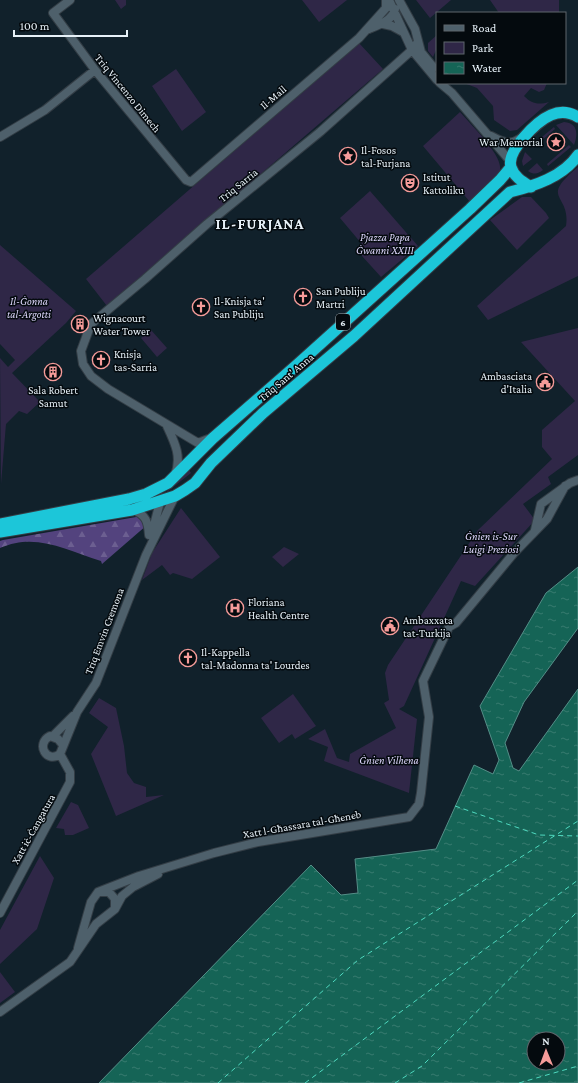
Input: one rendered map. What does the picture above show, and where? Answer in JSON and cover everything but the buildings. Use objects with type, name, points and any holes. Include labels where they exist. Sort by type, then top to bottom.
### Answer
[{"type":"highway","name":"6","points":[[511,164],[514,152],[525,136],[551,115],[567,112],[578,117]]},
{"type":"highway","name":"6","points":[[531,187],[544,182],[557,174],[578,156]]},
{"type":"highway","points":[[511,164],[514,174],[531,187]]},
{"type":"highway","name":"Triq Sant' Anna","points":[[28,522],[129,499],[146,494],[171,480],[213,438],[298,364],[464,214],[500,180],[511,164]]},
{"type":"highway","name":"Triq Sant' Anna","points":[[28,522],[132,510],[175,496],[194,483],[211,463],[263,413],[354,336],[510,192],[531,187]]},
{"type":"highway","points":[[160,502],[171,480]]},
{"type":"highway","points":[[0,520],[28,522]]},
{"type":"highway","name":"6","points":[[0,524],[28,522]]},
{"type":"highway","name":"6","points":[[0,532],[28,522]]},
{"type":"highway","name":"6","points":[[0,538],[28,522]]},
{"type":"street","name":"Triq Vincenzo Dimech","points":[[70,0],[53,13],[95,70],[186,180],[191,182]]},
{"type":"street","points":[[387,0],[412,50],[436,79]]},
{"type":"street","points":[[368,29],[386,8],[387,0]]},
{"type":"street","points":[[368,29],[383,24],[394,12],[395,0]]},
{"type":"street","points":[[399,0],[412,23],[421,52],[436,71]]},
{"type":"street","points":[[383,24],[392,26],[403,32]]},
{"type":"street","name":"Il-Mall","points":[[191,182],[368,29]]},
{"type":"street","name":"Triq Sarria","points":[[397,63],[405,48],[403,32]]},
{"type":"street","name":"Triq Sarria","points":[[167,426],[141,408],[108,389],[91,376],[83,364],[81,351],[91,324],[207,224],[320,132],[412,50],[418,42]]},
{"type":"street","points":[[0,137],[45,110],[95,70]]},
{"type":"street","points":[[446,85],[511,164]]},
{"type":"street","points":[[487,134],[502,142],[514,143],[525,136]]},
{"type":"street","points":[[167,426],[198,443],[213,438]]},
{"type":"street","points":[[167,426],[177,447],[178,467],[171,480]]},
{"type":"street","points":[[535,530],[541,504],[565,486],[578,480]]},
{"type":"street","name":"Xatt l-Għassara tal-Għeneb","points":[[78,948],[91,902],[98,892],[139,876],[214,853],[258,842],[409,817],[419,804],[429,717],[423,681],[449,627],[456,623],[514,553],[547,519],[565,486]]},
{"type":"street","name":"Triq Emvin Cremona","points":[[53,736],[77,712],[96,684],[146,555],[175,496]]},
{"type":"street","name":"Triq Emvin Cremona","points":[[146,555],[160,502]]},
{"type":"street","name":"Triq Emvin Cremona","points":[[132,510],[139,512],[148,522],[150,540]]},
{"type":"street","name":"Triq Emvin Cremona","points":[[63,745],[77,712]]},
{"type":"street","points":[[53,736],[63,745],[60,754],[51,757],[43,750],[44,741],[53,736]]},
{"type":"street","name":"Xatt iċ-Ċangatura","points":[[0,913],[68,789],[71,776],[60,754]]},
{"type":"street","name":"Xatt l-Għassara tal-Għeneb","points":[[0,1012],[70,962],[78,948],[96,924],[116,909],[122,896],[133,887],[175,866]]},
{"type":"street","points":[[98,892],[109,892],[115,899],[116,909]]},
{"type":"green space","points":[[115,0],[126,0],[126,5],[121,9]]},
{"type":"green space","points":[[302,0],[347,0],[319,22]]},
{"type":"green space","points":[[416,0],[451,0],[436,12],[430,18]]},
{"type":"green space","points":[[490,0],[559,0],[559,12],[498,12]]},
{"type":"green space","points":[[436,36],[436,50],[433,57],[428,51],[428,43]]},
{"type":"green space","points":[[359,43],[383,69],[107,306],[86,279]]},
{"type":"green space","points":[[176,69],[206,112],[182,131],[152,86]]},
{"type":"green space","points":[[467,84],[547,84],[544,90],[539,92],[531,88],[524,96],[535,103],[549,102],[517,130],[510,131],[494,120],[493,106],[477,88]]},
{"type":"green space","points":[[460,112],[491,148],[500,164],[500,170],[495,178],[470,202],[423,146]]},
{"type":"green space","points":[[564,122],[572,124],[576,130],[574,145],[556,125]]},
{"type":"green space","points":[[554,127],[555,129],[533,148],[531,146]]},
{"type":"green space","points":[[569,145],[571,147],[548,166],[547,164]]},
{"type":"green space","points":[[525,152],[532,159],[523,166],[522,161]]},
{"type":"green space","points":[[537,163],[543,170],[536,174],[528,171]]},
{"type":"green space","points":[[578,167],[578,276],[488,320],[477,306],[566,226],[566,215],[558,191],[566,178]]},
{"type":"green space","name":"Pjazza Papa Ġwanni XXIII","points":[[370,191],[418,246],[381,277],[362,256],[361,243],[340,218]]},
{"type":"green space","points":[[522,197],[531,197],[549,218],[517,250],[490,220]]},
{"type":"green space","name":"Il-Ġonna tal-Argotti","points":[[0,245],[76,311],[66,323],[12,373],[40,402],[27,414],[19,411],[6,424],[1,484],[0,358],[8,367],[15,360],[0,344]]},
{"type":"green space","points":[[578,328],[578,455],[548,477],[551,484],[523,504],[535,520],[475,586],[461,581],[404,706],[399,709],[417,719],[409,793],[324,761],[328,747],[308,739],[325,729],[337,758],[349,762],[350,754],[396,728],[384,703],[389,700],[385,673],[388,665],[478,530],[552,459],[542,447],[542,430],[575,401],[521,342]]},
{"type":"green space","points":[[151,330],[167,348],[157,357],[141,338]]},
{"type":"green space","points":[[189,470],[191,473],[167,492],[172,483]]},
{"type":"green space","points":[[181,508],[220,557],[192,579],[173,573],[170,575],[162,565],[142,580],[152,553]]},
{"type":"green space","points":[[142,516],[147,525],[102,564],[101,561],[76,552],[51,544],[39,542],[13,544],[0,548],[0,541],[3,540]]},
{"type":"green space","points":[[284,547],[299,554],[283,567],[272,557]]},
{"type":"green space","points":[[293,694],[316,726],[295,739],[292,734],[279,743],[261,718]]},
{"type":"green space","points":[[99,698],[116,708],[124,746],[127,773],[134,783],[146,787],[146,797],[164,795],[116,816],[91,754],[108,727],[89,713]]},
{"type":"green space","points":[[71,802],[78,805],[89,828],[73,835],[65,835],[64,829],[56,828]]},
{"type":"green space","points":[[40,856],[54,878],[37,929],[0,964],[0,930]]},
{"type":"green space","points":[[0,972],[15,992],[0,1003]]},
{"type":"water","points":[[578,567],[578,628],[524,702],[505,743],[513,768],[519,771],[578,689],[578,1083],[99,1083],[311,865],[341,895],[358,893],[355,859],[436,849],[474,765],[493,774],[499,760],[480,706],[546,593]]},
{"type":"ferry route","points":[[455,806],[539,835],[578,836]]},
{"type":"ferry route","points":[[218,1083],[358,960],[578,821]]},
{"type":"ferry route","points":[[305,1083],[578,880]]},
{"type":"ferry route","points":[[395,1083],[422,1066],[578,911]]},
{"type":"ferry route","points":[[519,1083],[578,1066]]},
{"type":"place","name":"War Memorial","points":[[556,142]]},
{"type":"place","name":"Il-Fosos tal-Furjana","points":[[348,156]]},
{"type":"place","name":"Istitut Kattoliku","points":[[410,183]]},
{"type":"place","name":"San Publiju Martri","points":[[303,297]]},
{"type":"place","name":"Il-Knisja ta' San Publiju","points":[[201,307]]},
{"type":"place","name":"Wignacourt Water Tower","points":[[80,324]]},
{"type":"place","name":"Knisja tas-Sarria","points":[[101,360]]},
{"type":"place","name":"Sala Robert Samut","points":[[53,372]]},
{"type":"place","name":"Ambasciata d'Italia","points":[[545,382]]},
{"type":"place","name":"Floriana Health Centre","points":[[235,608]]},
{"type":"place","name":"Ambaxxata tat-Turkija","points":[[390,626]]},
{"type":"place","name":"Il-Kappella tal-Madonna ta' Lourdes","points":[[188,658]]},
{"type":"district","name":"IL-FURJANA","points":[[260,224]]},
{"type":"park label","name":"Ġnien is-Sur Luigi Preziosi","points":[[491,542]]},
{"type":"park label","name":"Ġnien Vilhena","points":[[389,760]]}]
